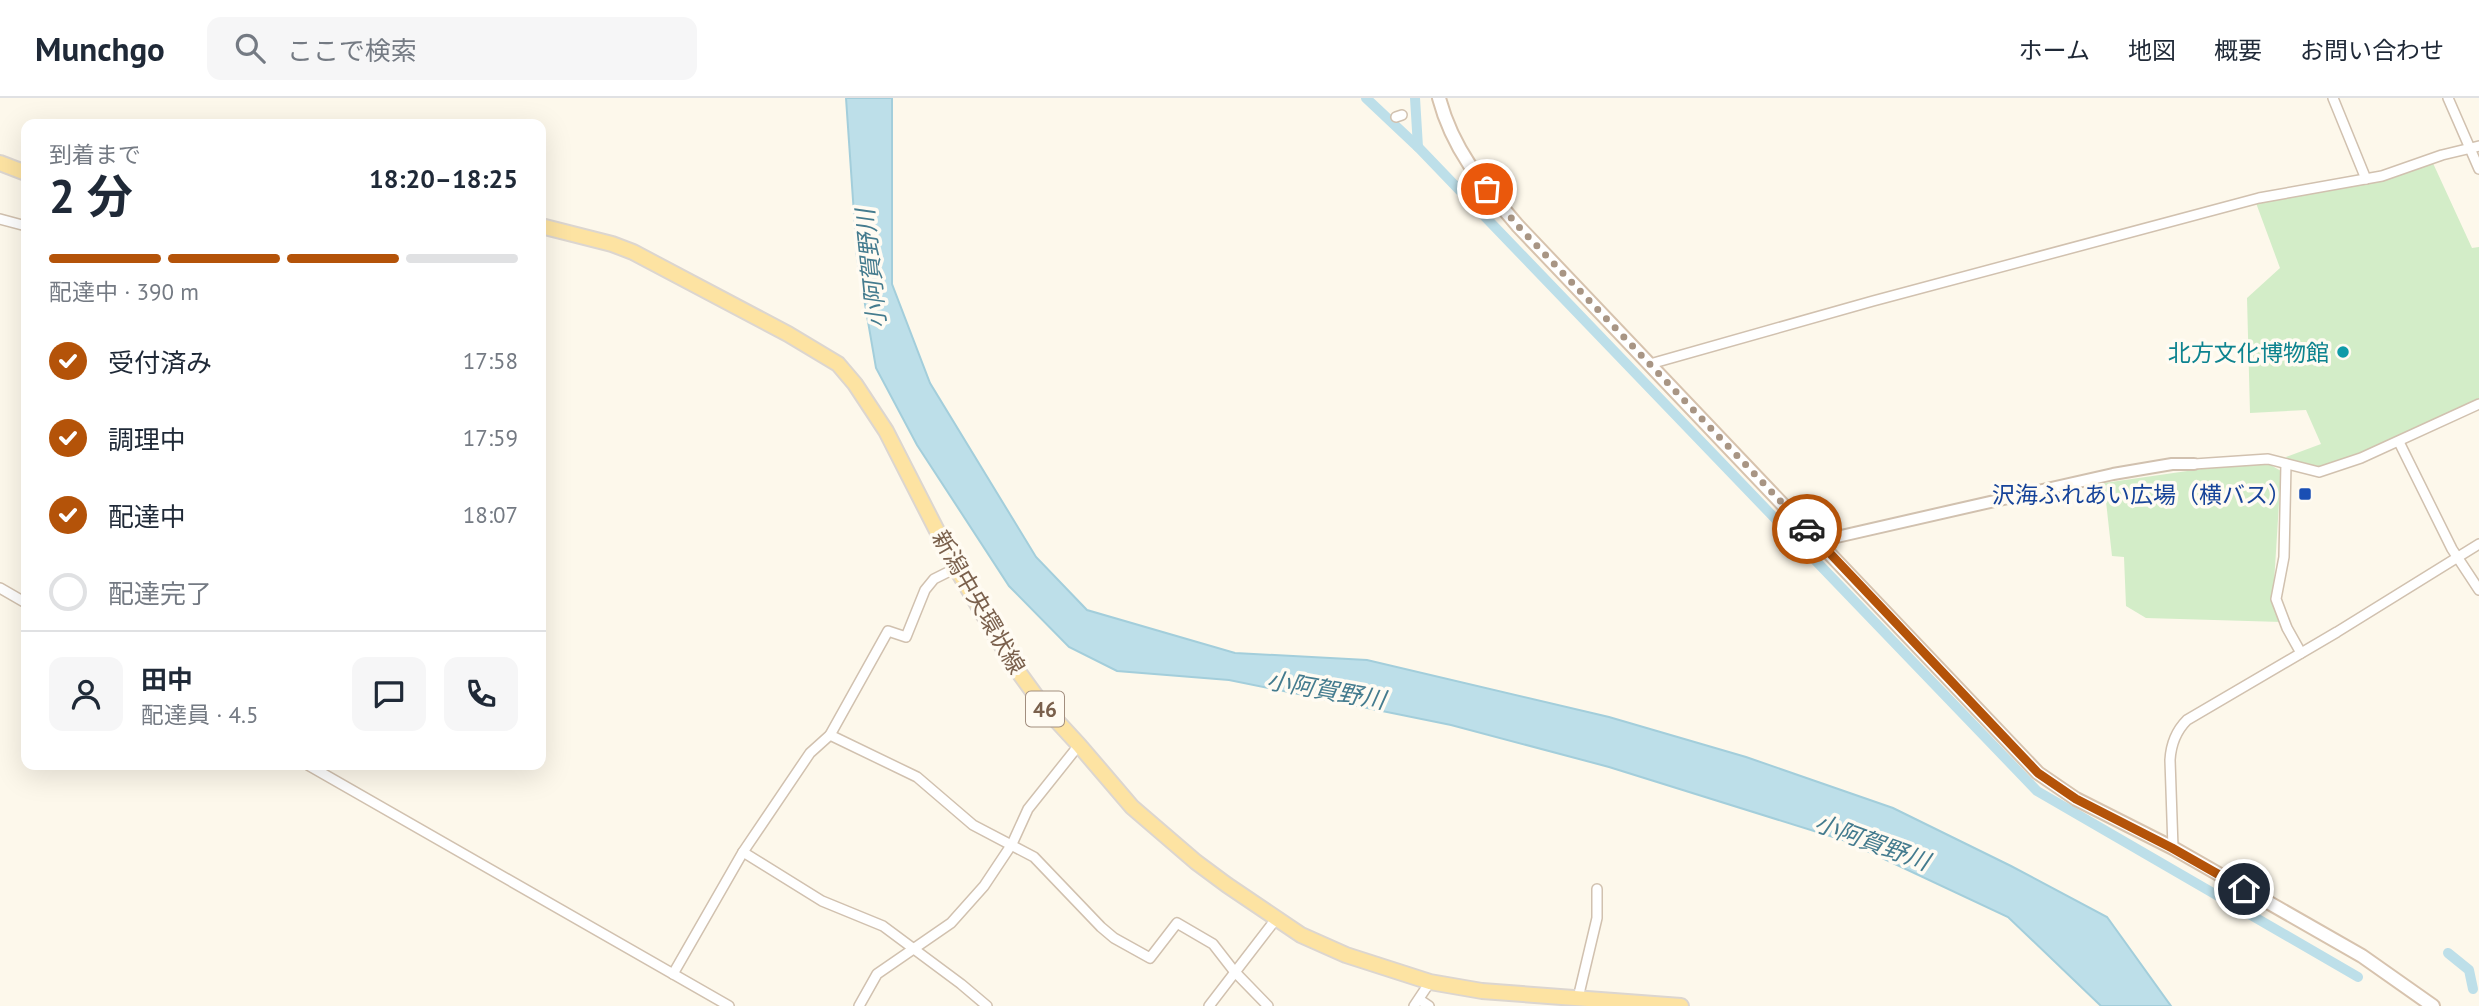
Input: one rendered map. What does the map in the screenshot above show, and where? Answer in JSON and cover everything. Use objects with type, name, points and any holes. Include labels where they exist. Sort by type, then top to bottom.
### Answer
[{"type":"main road","points":[[1439,98],[1452,137],[1472,171],[1518,226],[2038,773],[2076,799],[2172,848],[2362,956],[2433,1006]]},
{"type":"main road","points":[[0,163],[21,171]]},
{"type":"main road","name":"新潟中央環状線","points":[[546,227],[633,252],[788,334],[838,364],[855,384],[886,431],[956,568],[1012,663],[1044,707],[1132,807],[1196,862],[1276,919],[1346,956],[1430,982],[1482,991],[1578,998],[1619,1004],[1681,1006]]},
{"type":"street","points":[[2333,98],[2366,179]]},
{"type":"street","points":[[2448,98],[2474,147],[2479,169]]},
{"type":"street","points":[[1650,364],[1873,300],[2259,198],[2382,176],[2474,147]]},
{"type":"street","points":[[0,219],[21,225]]},
{"type":"street","points":[[1819,541],[2113,474],[2172,464],[2268,459],[2319,472],[2399,442],[2479,404]]},
{"type":"street","points":[[2399,442],[2458,557],[2479,590]]},
{"type":"street","points":[[2286,464],[2284,557],[2276,599],[2287,628],[2301,653]]},
{"type":"street","points":[[2172,848],[2171,747],[2179,728],[2187,720],[2479,544]]},
{"type":"street","points":[[673,974],[743,852],[810,753],[830,735],[888,631],[906,637],[925,590],[934,579],[956,568]]},
{"type":"street","points":[[0,588],[21,600]]},
{"type":"street","points":[[830,735],[916,777],[973,825],[1034,857],[1114,937],[1150,958],[1177,923],[1213,944],[1234,971],[1268,1006]]},
{"type":"street","points":[[859,1006],[877,974],[951,923],[984,886],[1012,844],[1028,809],[1079,745]]},
{"type":"street","points":[[317,770],[729,1006]]},
{"type":"street","points":[[743,852],[822,901],[883,926],[987,1006]]},
{"type":"street","points":[[1578,998],[1597,918],[1597,889]]},
{"type":"street","points":[[1209,1006],[1276,919]]},
{"type":"street","points":[[1429,1006],[1417,1003],[1430,982]]},
{"type":"green space","points":[[2432,161],[2472,248],[2479,247],[2479,398],[2358,455],[2300,472],[2286,457],[2321,444],[2306,410],[2250,413],[2247,298],[2280,268],[2256,203]]},
{"type":"green space","points":[[2267,463],[2281,471],[2273,599],[2282,622],[2146,618],[2126,606],[2124,557],[2112,556],[2104,483],[2215,467]]},
{"type":"water","name":"小阿賀野川","points":[[846,98],[892,98],[892,284],[930,383],[1036,557],[1087,610],[1235,653],[1367,660],[1609,717],[1746,757],[1893,808],[2107,917],[2171,1006],[2101,1006],[2008,917],[1846,841],[1609,767],[1451,725],[1229,680],[1117,671],[1069,647],[1009,586],[917,445],[876,368],[857,258]]},
{"type":"waterway","points":[[1366,98],[1418,147],[2037,791],[2358,977]]},
{"type":"waterway","points":[[1415,98],[1418,147]]},
{"type":"waterway","points":[[2448,953],[2469,970],[2473,989]]},
{"type":"way so far","points":[[1487,189],[1518,226],[1807,529]]},
{"type":"place","name":"北方文化博物館","points":[[2343,352]]},
{"type":"place","name":"沢海ふれあい広場（横バス）","points":[[2305,494]]},
{"type":"route","points":[[1807,529],[2038,773],[2076,799],[2172,848],[2244,889]]}]
